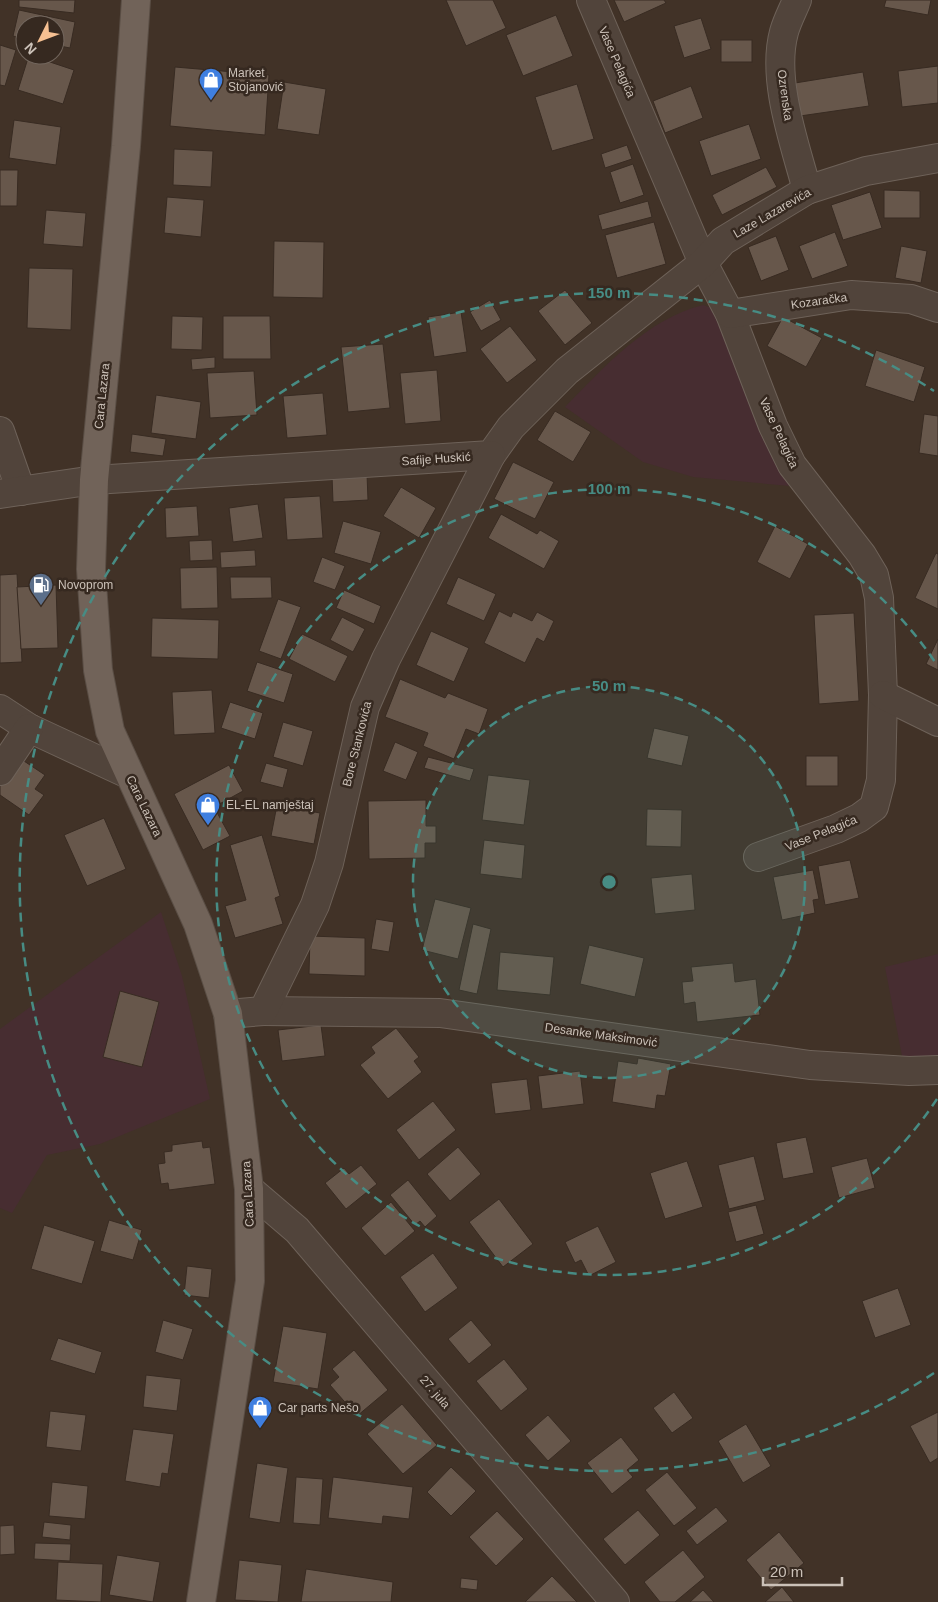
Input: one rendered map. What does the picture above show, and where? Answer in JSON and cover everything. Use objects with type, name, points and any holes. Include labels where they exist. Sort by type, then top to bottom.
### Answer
[{"type":"main road","name":"Cara Lazara","points":[[136,0],[125,165],[94,480],[91,570],[98,670],[110,731],[128,774],[167,852],[198,924],[228,1014],[249,1189],[250,1281],[202,1602]]},
{"type":"street","name":"Vase Pelagića","points":[[591,0],[703,263],[730,314],[773,426],[792,465],[862,555],[874,575],[879,598],[883,695],[881,780],[874,807],[859,818],[836,829],[758,857]]},
{"type":"street","name":"Ozrenska","points":[[797,0],[784,32],[781,66],[788,117],[807,190]]},
{"type":"street","name":"Laze Lazarevića","points":[[703,263],[724,241],[807,190],[866,171],[938,158]]},
{"type":"street","points":[[490,455],[511,427],[567,370],[703,263]]},
{"type":"street","name":"Kozaračka","points":[[730,314],[850,295],[911,299],[938,308]]},
{"type":"street","points":[[0,431],[11,493]]},
{"type":"street","name":"Safije Huskić","points":[[11,493],[94,480],[490,455]]},
{"type":"street","name":"Bore Stankovića","points":[[263,1011],[315,906],[329,863],[365,707],[386,659],[490,455]]},
{"type":"street","points":[[883,695],[938,722]]},
{"type":"street","points":[[0,709],[29,728],[128,774]]},
{"type":"street","points":[[0,771],[29,728]]},
{"type":"street","points":[[228,1014],[263,1011]]},
{"type":"street","name":"Desanke Maksimović","points":[[263,1011],[440,1013],[810,1064],[909,1071],[938,1070]]},
{"type":"street","name":"27. jula","points":[[249,1189],[296,1230],[615,1602]]},
{"type":"shaded area","points":[[703,305],[712,308],[719,319],[771,452],[790,486],[693,477],[643,462],[565,407],[611,361],[645,333],[663,321]]},
{"type":"shaded area","points":[[161,912],[182,976],[210,1099],[100,1144],[47,1155],[12,1213],[0,1208],[0,1029]]},
{"type":"shaded area","points":[[938,954],[938,1056],[902,1056],[885,967]]},
{"type":"building","points":[[19,0],[75,0],[74,13],[19,7]]},
{"type":"building","points":[[446,0],[493,0],[506,28],[466,46]]},
{"type":"building","points":[[614,0],[664,0],[666,3],[624,22]]},
{"type":"building","points":[[886,0],[931,0],[928,15],[884,7]]},
{"type":"building","points":[[19,10],[42,15],[18,15]]},
{"type":"building","points":[[556,15],[573,56],[523,76],[506,35]]},
{"type":"building","points":[[701,18],[711,49],[684,58],[674,26]]},
{"type":"building","points":[[65,20],[75,22],[70,48],[65,47]]},
{"type":"building","points":[[721,40],[752,40],[752,62],[721,62]]},
{"type":"building","points":[[0,45],[15,50],[15,53],[5,86],[0,85]]},
{"type":"building","points":[[26,65],[59,65],[74,70],[63,104],[18,90]]},
{"type":"building","points":[[938,66],[938,103],[902,107],[898,71]]},
{"type":"building","points":[[175,67],[269,75],[265,135],[170,126]]},
{"type":"building","points":[[863,72],[869,106],[800,116],[795,83]]},
{"type":"building","points":[[284,82],[326,89],[319,135],[277,129]]},
{"type":"building","points":[[577,84],[594,139],[552,151],[535,97]]},
{"type":"building","points":[[691,86],[703,118],[665,133],[653,101]]},
{"type":"building","points":[[14,120],[61,127],[56,165],[9,158]]},
{"type":"building","points":[[749,124],[761,159],[711,176],[699,141]]},
{"type":"building","points":[[627,145],[632,159],[605,168],[601,154]]},
{"type":"building","points":[[174,149],[213,151],[211,187],[173,185]]},
{"type":"building","points":[[633,164],[644,195],[620,203],[610,172]]},
{"type":"building","points":[[766,167],[777,187],[722,215],[712,195]]},
{"type":"building","points":[[0,170],[18,170],[17,206],[0,206]]},
{"type":"building","points":[[884,190],[920,191],[920,218],[884,218]]},
{"type":"building","points":[[870,192],[882,228],[843,240],[831,205]]},
{"type":"building","points":[[167,197],[204,200],[201,237],[164,233]]},
{"type":"building","points":[[648,201],[652,217],[602,230],[598,215]]},
{"type":"building","points":[[46,210],[86,213],[83,247],[43,244]]},
{"type":"building","points":[[654,222],[666,264],[617,278],[605,235]]},
{"type":"building","points":[[835,232],[848,266],[812,279],[799,246]]},
{"type":"building","points":[[776,236],[789,270],[761,281],[748,247]]},
{"type":"building","points":[[274,241],[324,242],[323,298],[273,297]]},
{"type":"building","points":[[901,246],[927,251],[921,283],[895,278]]},
{"type":"building","points":[[29,268],[73,269],[71,330],[27,328]]},
{"type":"building","points":[[565,290],[592,323],[565,345],[538,311]]},
{"type":"building","points":[[490,300],[501,320],[481,331],[470,312]]},
{"type":"building","points":[[461,312],[467,352],[434,357],[428,317]]},
{"type":"building","points":[[172,316],[203,317],[202,350],[171,349]]},
{"type":"building","points":[[223,316],[270,316],[271,359],[223,359]]},
{"type":"building","points":[[783,317],[822,338],[806,367],[767,346]]},
{"type":"building","points":[[510,326],[537,360],[507,383],[480,349]]},
{"type":"building","points":[[383,344],[390,408],[348,412],[341,347]]},
{"type":"building","points":[[876,350],[925,367],[914,402],[865,386]]},
{"type":"building","points":[[215,357],[215,368],[192,370],[191,359]]},
{"type":"building","points":[[437,370],[441,421],[405,424],[400,373]]},
{"type":"building","points":[[254,371],[257,415],[210,418],[207,373]]},
{"type":"building","points":[[323,393],[327,435],[287,438],[283,396]]},
{"type":"building","points":[[156,395],[201,402],[196,439],[151,433]]},
{"type":"building","points":[[555,411],[591,432],[573,462],[537,440]]},
{"type":"building","points":[[924,414],[938,416],[938,456],[919,453]]},
{"type":"building","points":[[132,434],[166,439],[163,456],[130,452]]},
{"type":"building","points":[[513,462],[554,482],[535,519],[494,499]]},
{"type":"building","points":[[367,474],[368,500],[333,502],[332,476]]},
{"type":"building","points":[[401,487],[436,508],[419,538],[383,516]]},
{"type":"building","points":[[320,496],[323,538],[287,540],[284,498]]},
{"type":"building","points":[[258,504],[263,538],[233,542],[229,508]]},
{"type":"building","points":[[197,506],[199,536],[166,538],[165,508]]},
{"type":"building","points":[[501,514],[537,534],[540,530],[559,541],[544,569],[488,538]]},
{"type":"building","points":[[343,521],[381,532],[371,564],[334,553]]},
{"type":"building","points":[[775,526],[808,544],[790,579],[757,562]]},
{"type":"building","points":[[212,540],[213,560],[190,561],[189,541]]},
{"type":"building","points":[[255,550],[256,566],[221,568],[220,552]]},
{"type":"building","points":[[936,553],[938,554],[938,609],[915,598]]},
{"type":"building","points":[[322,557],[345,566],[335,590],[313,582]]},
{"type":"building","points":[[217,567],[218,608],[181,609],[180,568]]},
{"type":"building","points":[[17,574],[22,662],[0,663],[0,575]]},
{"type":"building","points":[[230,577],[271,577],[272,598],[231,599]]},
{"type":"building","points":[[458,577],[496,594],[484,621],[446,604]]},
{"type":"building","points":[[56,585],[58,648],[21,649],[17,587]]},
{"type":"building","points":[[344,590],[381,606],[374,624],[336,608]]},
{"type":"building","points":[[278,599],[301,607],[281,659],[259,651]]},
{"type":"building","points":[[499,611],[511,617],[513,612],[532,621],[537,612],[554,621],[544,642],[537,638],[525,663],[484,643]]},
{"type":"building","points":[[854,613],[859,701],[819,704],[814,615]]},
{"type":"building","points":[[342,617],[365,629],[353,652],[330,640]]},
{"type":"building","points":[[152,618],[219,620],[218,659],[151,657]]},
{"type":"building","points":[[431,631],[469,648],[454,682],[416,665]]},
{"type":"building","points":[[302,634],[348,656],[335,682],[289,659]]},
{"type":"building","points":[[938,639],[938,670],[926,664]]},
{"type":"building","points":[[257,662],[293,674],[284,703],[247,691]]},
{"type":"building","points":[[400,679],[445,698],[448,693],[488,709],[479,734],[466,729],[454,759],[423,746],[428,733],[385,717]]},
{"type":"building","points":[[212,690],[215,733],[174,735],[172,692]]},
{"type":"building","points":[[230,702],[263,713],[255,739],[221,728]]},
{"type":"building","points":[[283,722],[313,731],[303,766],[273,757]]},
{"type":"building","points":[[654,728],[689,736],[682,766],[647,758]]},
{"type":"building","points":[[395,742],[418,752],[406,780],[383,771]]},
{"type":"building","points":[[806,756],[838,756],[838,786],[806,786]]},
{"type":"building","points":[[18,757],[45,775],[35,789],[44,795],[29,815],[0,795],[0,783]]},
{"type":"building","points":[[428,757],[474,769],[470,781],[424,768]]},
{"type":"building","points":[[266,763],[288,769],[283,788],[260,782]]},
{"type":"building","points":[[229,765],[243,791],[214,807],[230,836],[203,850],[174,794]]},
{"type":"building","points":[[488,775],[530,780],[524,825],[482,820]]},
{"type":"building","points":[[426,800],[426,826],[436,826],[436,843],[425,843],[425,858],[369,859],[368,801]]},
{"type":"building","points":[[277,805],[320,813],[314,844],[271,836]]},
{"type":"building","points":[[647,809],[682,810],[681,847],[646,846]]},
{"type":"building","points":[[104,818],[126,869],[87,886],[64,835]]},
{"type":"building","points":[[262,835],[280,896],[275,898],[283,924],[235,938],[225,906],[246,900],[230,845]]},
{"type":"building","points":[[484,840],[525,845],[522,879],[480,874]]},
{"type":"building","points":[[850,860],[859,898],[825,905],[818,866]]},
{"type":"building","points":[[813,870],[819,899],[813,900],[815,913],[782,920],[773,877]]},
{"type":"building","points":[[692,874],[695,910],[655,914],[651,878]]},
{"type":"building","points":[[435,899],[471,908],[458,959],[422,950]]},
{"type":"building","points":[[376,919],[394,922],[389,952],[371,949]]},
{"type":"building","points":[[473,924],[491,929],[477,994],[459,990]]},
{"type":"building","points":[[310,936],[365,938],[365,976],[309,974]]},
{"type":"building","points":[[589,945],[644,958],[635,997],[580,984]]},
{"type":"building","points":[[500,952],[554,957],[550,995],[497,990]]},
{"type":"building","points":[[733,963],[735,982],[756,979],[760,1015],[697,1022],[695,1002],[684,1004],[682,982],[693,981],[691,967]]},
{"type":"building","points":[[120,991],[159,1002],[142,1067],[103,1057]]},
{"type":"building","points":[[321,1025],[325,1056],[282,1061],[278,1030]]},
{"type":"building","points":[[396,1028],[419,1057],[414,1061],[422,1072],[388,1099],[360,1065],[375,1053],[371,1047]]},
{"type":"building","points":[[638,1058],[671,1064],[665,1096],[657,1095],[655,1109],[612,1102],[618,1061],[637,1064]]},
{"type":"building","points":[[580,1071],[584,1104],[542,1109],[538,1076]]},
{"type":"building","points":[[527,1079],[531,1110],[495,1114],[491,1083]]},
{"type":"building","points":[[433,1101],[456,1130],[419,1160],[396,1130]]},
{"type":"building","points":[[806,1137],[814,1173],[783,1179],[776,1143]]},
{"type":"building","points":[[202,1141],[203,1148],[210,1147],[215,1184],[169,1190],[168,1183],[161,1184],[158,1164],[165,1163],[164,1152],[172,1151],[172,1145]]},
{"type":"building","points":[[458,1147],[481,1174],[450,1201],[427,1174]]},
{"type":"building","points":[[754,1156],[765,1200],[729,1209],[718,1165]]},
{"type":"building","points":[[867,1158],[875,1188],[839,1198],[831,1167]]},
{"type":"building","points":[[687,1161],[703,1207],[665,1219],[650,1173]]},
{"type":"building","points":[[361,1165],[377,1184],[346,1209],[325,1183],[344,1168],[349,1174]]},
{"type":"building","points":[[408,1180],[437,1216],[425,1227],[420,1221],[415,1225],[390,1195]]},
{"type":"building","points":[[499,1199],[533,1244],[503,1267],[469,1222]]},
{"type":"building","points":[[391,1202],[415,1231],[385,1256],[361,1228]]},
{"type":"building","points":[[756,1205],[764,1234],[736,1242],[728,1212]]},
{"type":"building","points":[[109,1220],[142,1230],[133,1260],[100,1251]]},
{"type":"building","points":[[44,1225],[95,1241],[82,1284],[31,1269]]},
{"type":"building","points":[[598,1226],[616,1262],[589,1276],[581,1260],[575,1263],[565,1242]]},
{"type":"building","points":[[433,1253],[458,1288],[425,1312],[400,1277]]},
{"type":"building","points":[[187,1266],[212,1269],[209,1298],[184,1295]]},
{"type":"building","points":[[898,1288],[911,1325],[875,1338],[862,1301]]},
{"type":"building","points":[[163,1320],[193,1329],[183,1360],[155,1352]]},
{"type":"building","points":[[471,1320],[492,1345],[469,1364],[448,1339]]},
{"type":"building","points":[[283,1326],[327,1333],[318,1389],[273,1382]]},
{"type":"building","points":[[58,1338],[102,1352],[95,1374],[50,1360]]},
{"type":"building","points":[[354,1350],[388,1390],[357,1416],[330,1385],[339,1377],[332,1369]]},
{"type":"building","points":[[504,1359],[528,1389],[501,1411],[476,1381]]},
{"type":"building","points":[[146,1375],[181,1379],[177,1411],[143,1407]]},
{"type":"building","points":[[674,1392],[693,1418],[672,1433],[653,1408]]},
{"type":"building","points":[[402,1404],[437,1445],[403,1474],[367,1434]]},
{"type":"building","points":[[50,1411],[86,1415],[81,1451],[46,1447]]},
{"type":"building","points":[[938,1412],[938,1458],[930,1463],[910,1426]]},
{"type":"building","points":[[548,1415],[571,1441],[548,1461],[525,1435]]},
{"type":"building","points":[[746,1424],[771,1466],[743,1483],[718,1441]]},
{"type":"building","points":[[133,1429],[174,1434],[168,1474],[162,1473],[160,1487],[125,1481]]},
{"type":"building","points":[[621,1437],[639,1460],[627,1470],[633,1477],[612,1494],[587,1463]]},
{"type":"building","points":[[257,1463],[288,1468],[280,1523],[249,1518]]},
{"type":"building","points":[[451,1467],[476,1491],[451,1516],[427,1492]]},
{"type":"building","points":[[667,1472],[697,1508],[674,1526],[645,1490]]},
{"type":"building","points":[[296,1477],[323,1479],[320,1525],[293,1523]]},
{"type":"building","points":[[333,1477],[413,1487],[409,1519],[383,1516],[382,1524],[328,1518]]},
{"type":"building","points":[[52,1482],[88,1486],[85,1519],[49,1516]]},
{"type":"building","points":[[716,1507],[728,1521],[697,1545],[686,1531]]},
{"type":"building","points":[[638,1510],[660,1535],[625,1565],[603,1539]]},
{"type":"building","points":[[497,1511],[524,1539],[496,1566],[469,1537]]},
{"type":"building","points":[[44,1522],[71,1525],[70,1540],[42,1537]]},
{"type":"building","points":[[14,1525],[15,1554],[0,1555],[0,1526]]},
{"type":"building","points":[[779,1532],[804,1563],[771,1590],[746,1560]]},
{"type":"building","points":[[35,1543],[71,1544],[70,1561],[34,1559]]},
{"type":"building","points":[[683,1550],[705,1577],[675,1602],[660,1602],[644,1582]]},
{"type":"building","points":[[117,1555],[160,1562],[153,1602],[109,1595]]},
{"type":"building","points":[[239,1560],[282,1565],[278,1602],[235,1600]]},
{"type":"building","points":[[58,1562],[103,1564],[101,1602],[56,1600]]},
{"type":"building","points":[[306,1569],[393,1582],[391,1602],[301,1602]]},
{"type":"building","points":[[552,1576],[577,1602],[525,1602]]},
{"type":"building","points":[[461,1578],[478,1580],[477,1590],[460,1588]]},
{"type":"building","points":[[782,1587],[794,1602],[765,1602]]},
{"type":"building","points":[[703,1590],[714,1602],[690,1602]]},
{"type":"place","name":"Market Stojanović","points":[[211,101]]},
{"type":"place","name":"Novoprom","points":[[41,606]]},
{"type":"place","name":"EL-EL namještaj","points":[[208,826]]},
{"type":"place","name":"Car parts Nešo","points":[[260,1429]]}]
